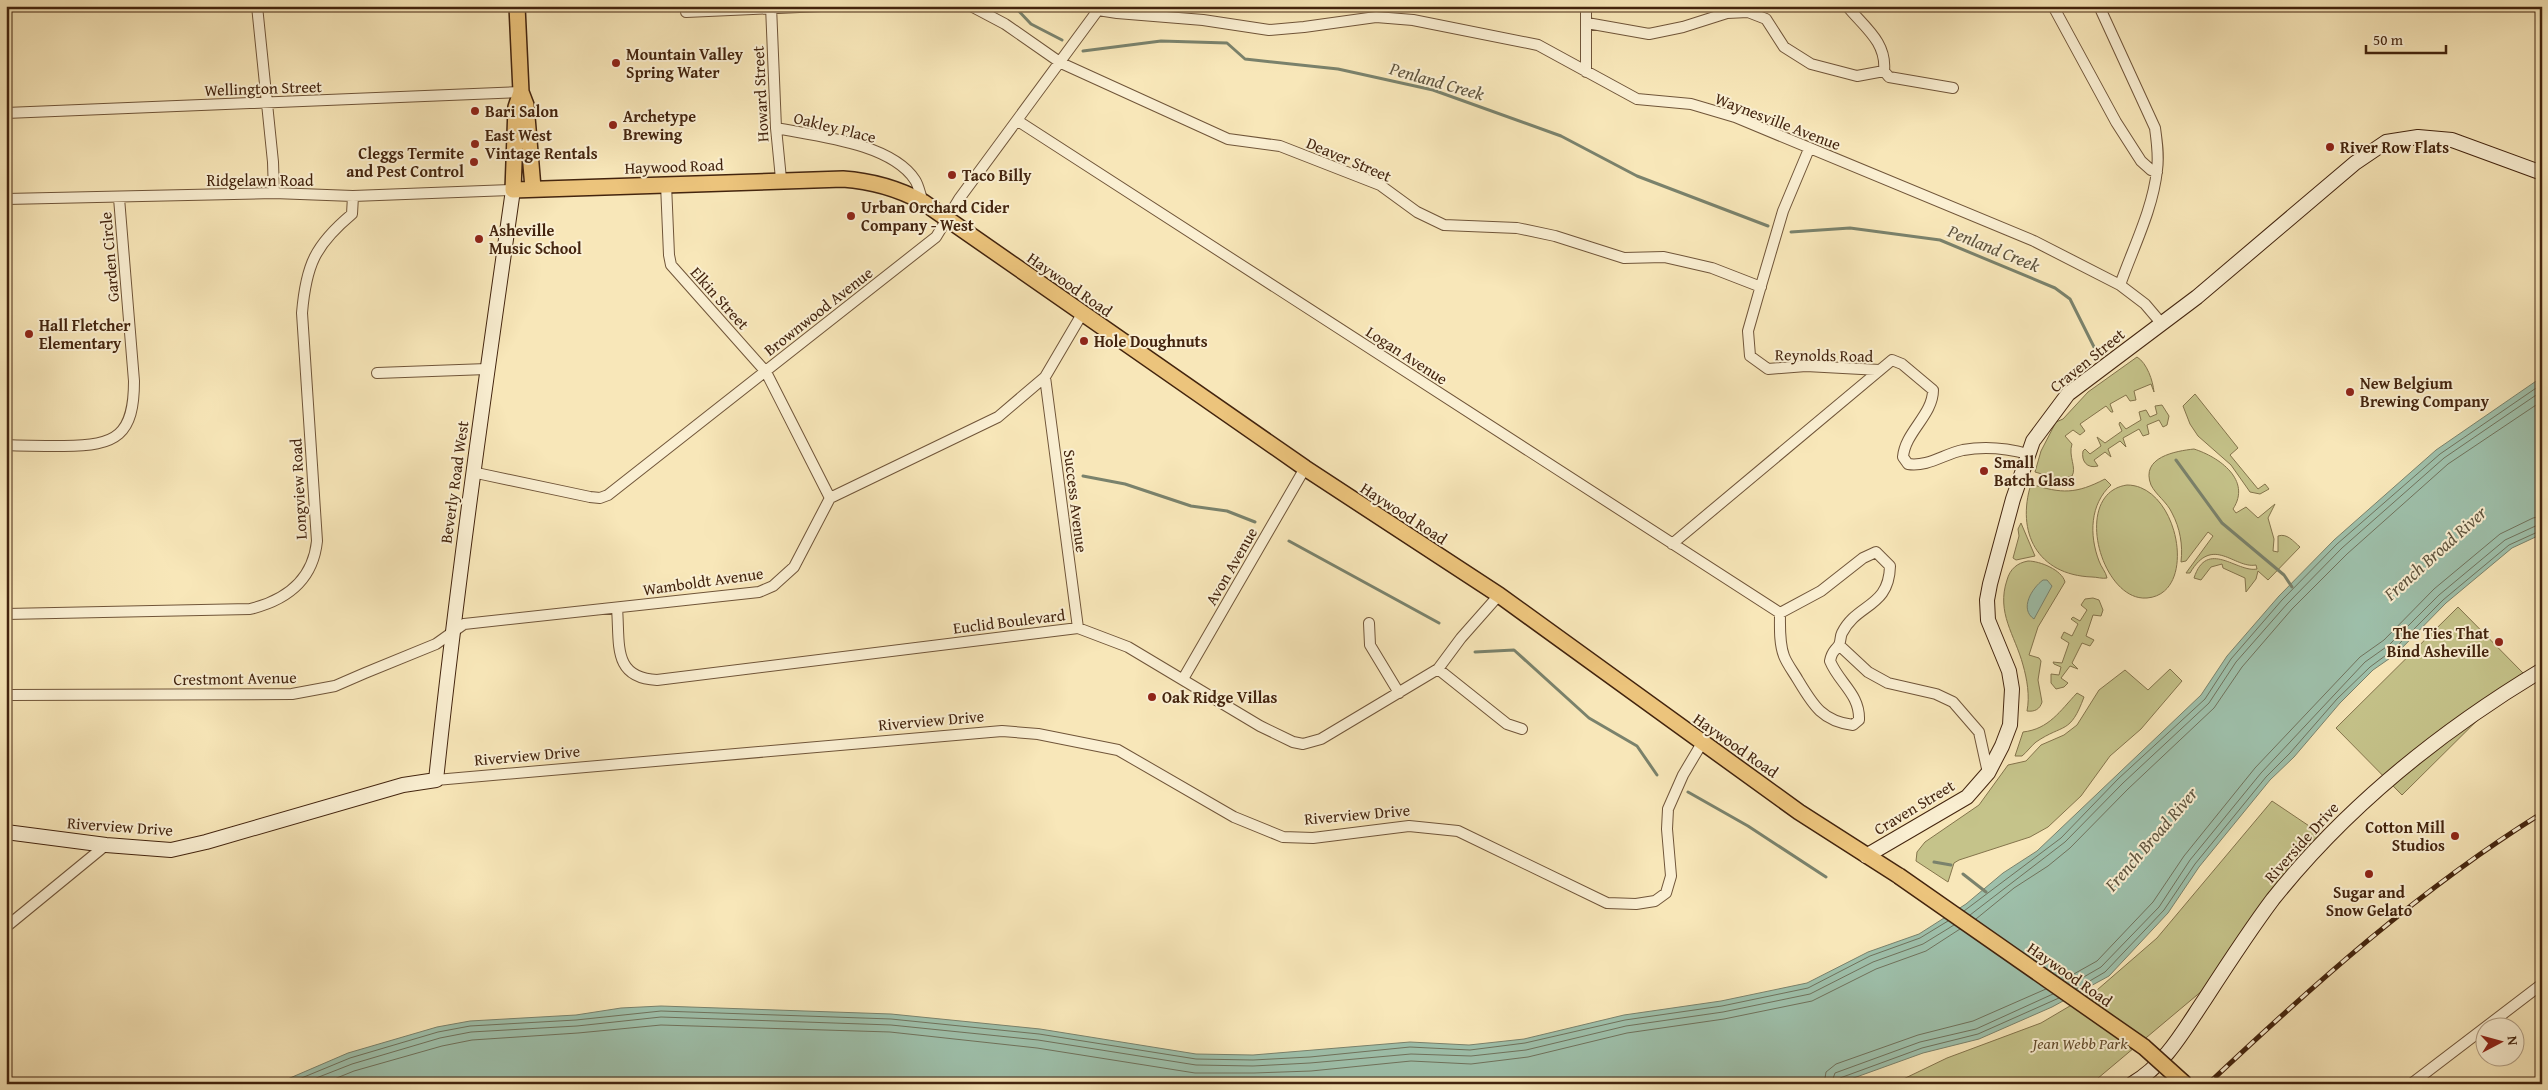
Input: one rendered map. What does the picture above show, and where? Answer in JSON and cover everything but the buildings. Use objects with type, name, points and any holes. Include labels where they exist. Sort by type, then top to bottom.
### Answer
[{"type":"main road","points":[[517,6],[521,92],[526,106],[533,188]]},
{"type":"main road","points":[[513,190],[516,107],[521,92]]},
{"type":"main road","name":"Haywood Road","points":[[513,190],[781,179],[863,180],[904,191],[923,202],[1304,468],[1499,595],[1702,743],[1866,856],[1899,876],[2144,1047],[2185,1084]]},
{"type":"street","points":[[257,6],[273,162],[274,193]]},
{"type":"street","points":[[686,12],[821,6]]},
{"type":"street","name":"Deaver Street","points":[[972,6],[1005,24],[1061,63],[1228,138],[1280,146],[1380,185],[1418,212],[1444,225],[1517,228],[1555,236],[1624,258],[1664,257],[1712,268],[1760,287]]},
{"type":"street","points":[[1586,6],[1586,72]]},
{"type":"street","points":[[1847,6],[1879,42],[1885,61],[1884,71],[1888,76],[1953,88]]},
{"type":"street","points":[[2053,6],[2116,122],[2141,162],[2157,172]]},
{"type":"street","points":[[2099,6],[2155,128],[2158,148],[2157,172],[2152,194],[2120,285]]},
{"type":"street","name":"Howard Street","points":[[771,7],[776,128],[781,179]]},
{"type":"street","name":"Brownwood Avenue","points":[[472,472],[590,497],[600,498],[608,495],[936,237],[959,199],[1061,63],[1095,8]]},
{"type":"street","name":"Waynesville Avenue","points":[[1095,8],[1203,20],[1269,30],[1304,28],[1360,18],[1394,17],[1520,40],[1555,54],[1637,99],[1691,104],[1735,117],[2034,241],[2120,285],[2145,304],[2162,324]]},
{"type":"street","points":[[1587,23],[1649,34],[1683,27],[1727,13],[1748,12],[1766,20],[1784,47],[1811,64],[1857,76],[1884,71]]},
{"type":"street","name":"Wellington Street","points":[[6,112],[521,92]]},
{"type":"street","name":"Logan Avenue","points":[[1018,121],[1780,613]]},
{"type":"street","name":"Oakley Place","points":[[776,128],[834,139],[872,150],[902,167],[915,180],[923,202]]},
{"type":"street","name":"Craven Street","points":[[1866,856],[1967,796],[1988,773],[2010,725],[2012,704],[2009,671],[1988,620],[1987,600],[2013,499],[2028,454],[2042,427],[2068,394],[2162,324],[2355,163],[2386,142],[2418,137],[2452,140],[2542,173]]},
{"type":"street","name":"Reynolds Road","points":[[1809,149],[1783,211],[1760,287],[1748,332],[1750,356],[1768,369],[1806,366],[1880,370]]},
{"type":"street","name":"Elkin Street","points":[[666,184],[671,265],[766,372],[830,498]]},
{"type":"street","name":"Ridgelawn Road","points":[[6,199],[119,198],[274,193],[353,196],[513,190]]},
{"type":"street","name":"Beverly Road West","points":[[436,780],[472,472],[513,190]]},
{"type":"street","name":"Longview Road","points":[[6,614],[242,609],[268,604],[286,596],[298,586],[313,561],[317,540],[302,313],[304,289],[318,248],[352,214],[353,196]]},
{"type":"street","name":"Garden Circle","points":[[6,446],[93,446],[114,438],[123,430],[130,417],[134,404],[134,380],[119,198]]},
{"type":"street","points":[[830,498],[998,417],[1045,377],[1082,314]]},
{"type":"street","points":[[1880,370],[1892,360],[1933,390],[1933,401],[1904,446],[1903,457],[1908,464],[1919,466],[1962,450],[2003,447],[2028,454]]},
{"type":"street","points":[[377,373],[487,369]]},
{"type":"street","name":"Reynolds Road","points":[[1672,544],[1880,370]]},
{"type":"street","name":"Success Avenue","points":[[1045,377],[1078,628]]},
{"type":"street","name":"Avon Avenue","points":[[1183,679],[1304,468]]},
{"type":"street","name":"Wamboldt Avenue","points":[[452,631],[464,624],[759,592],[773,586],[794,567],[830,498]]},
{"type":"street","points":[[1876,552],[1890,566],[1886,589],[1879,598],[1861,611],[1842,633],[1839,645],[1832,650],[1830,661],[1853,693],[1860,711],[1859,720],[1853,725],[1829,718],[1814,707],[1784,656],[1780,635],[1780,613],[1822,591],[1862,558],[1876,552]]},
{"type":"street","name":"Euclid Boulevard","points":[[617,608],[621,656],[630,673],[641,679],[657,680],[1078,628],[1128,647],[1260,726],[1292,742],[1303,744],[1321,739],[1438,669],[1461,638],[1499,595]]},
{"type":"street","points":[[1369,623],[1370,645],[1400,693]]},
{"type":"street","name":"Crestmont Avenue","points":[[6,695],[292,694],[334,686],[436,644],[452,631]]},
{"type":"street","points":[[1839,645],[1868,672],[1888,682],[1936,694],[1953,702],[1978,732],[1988,773]]},
{"type":"street","points":[[1438,669],[1507,724],[1522,729]]},
{"type":"street","name":"Riverside Drive","points":[[2132,1084],[2168,1054],[2272,901],[2346,817],[2378,787],[2456,724],[2542,670]]},
{"type":"street","name":"Riverview Drive","points":[[6,832],[171,850],[206,842],[403,785],[436,780],[1002,731],[1038,734],[1118,750],[1234,817],[1283,836],[1313,838],[1409,826],[1458,831],[1607,903],[1636,904],[1655,901],[1666,893],[1671,876],[1667,829],[1668,809],[1683,774],[1702,743]]},
{"type":"street","points":[[6,927],[106,844]]},
{"type":"street","points":[[2411,1084],[2542,984]]},
{"type":"green space","points":[[2137,357],[2144,363],[2149,373],[2154,392],[2151,384],[2134,391],[2136,400],[2130,401],[2126,395],[2110,404],[2113,412],[2106,406],[2080,424],[2085,431],[2080,435],[2073,430],[2065,436],[2072,444],[2071,453],[2074,469],[2072,476],[2059,479],[2035,472],[2041,451],[2056,422],[2063,419],[2088,392]]},
{"type":"green space","points":[[2195,394],[2238,448],[2230,455],[2258,489],[2265,484],[2269,489],[2260,494],[2250,492],[2231,465],[2198,436],[2190,424],[2183,406]]},
{"type":"green space","points":[[2162,405],[2169,416],[2167,425],[2163,427],[2159,420],[2147,425],[2149,434],[2143,436],[2139,429],[2123,438],[2126,447],[2120,441],[2108,449],[2111,457],[2105,452],[2094,460],[2098,466],[2088,465],[2084,461],[2083,451],[2085,449],[2090,454],[2101,446],[2097,437],[2105,443],[2122,431],[2120,422],[2126,429],[2141,420],[2139,412],[2146,410],[2150,417],[2157,414],[2155,406]]},
{"type":"green space","points":[[2194,449],[2222,464],[2236,479],[2238,498],[2233,509],[2236,513],[2246,507],[2258,518],[2275,504],[2268,518],[2274,539],[2273,551],[2278,552],[2278,536],[2281,535],[2290,538],[2300,547],[2268,580],[2258,571],[2256,579],[2246,592],[2245,578],[2223,568],[2222,564],[2211,567],[2201,580],[2194,578],[2200,566],[2207,560],[2223,560],[2249,569],[2257,569],[2256,565],[2248,565],[2215,554],[2207,556],[2190,573],[2186,573],[2213,536],[2208,532],[2186,561],[2181,562],[2181,543],[2175,519],[2170,509],[2151,485],[2149,475],[2155,462],[2170,454]]},
{"type":"green space","points":[[2105,479],[2111,485],[2099,501],[2095,511],[2093,531],[2096,551],[2107,578],[2073,574],[2057,568],[2035,548],[2029,534],[2026,518],[2031,484],[2052,490],[2069,491],[2086,488]]},
{"type":"green space","points":[[2127,485],[2145,490],[2159,502],[2170,520],[2176,540],[2177,560],[2173,579],[2163,592],[2147,598],[2131,595],[2117,583],[2106,566],[2099,546],[2097,525],[2100,507],[2110,492]]},
{"type":"green space","points":[[2021,523],[2035,556],[2016,560],[2013,558],[2019,536],[2018,529]]},
{"type":"green space","points":[[2028,561],[2050,567],[2060,574],[2065,582],[2038,627],[2029,655],[2039,658],[2041,661],[2038,680],[2042,702],[2037,710],[2030,711],[2027,711],[2027,682],[2020,654],[2008,624],[2004,603],[2004,592],[2010,573],[2020,563]]},
{"type":"green space","points":[[2093,598],[2099,600],[2103,610],[2101,616],[2093,615],[2086,636],[2094,640],[2090,646],[2082,643],[2072,663],[2078,669],[2070,666],[2061,678],[2068,683],[2064,687],[2056,689],[2051,683],[2051,674],[2059,675],[2061,667],[2053,662],[2062,663],[2069,643],[2061,638],[2064,632],[2072,636],[2078,624],[2071,619],[2073,617],[2080,621],[2087,610],[2081,605],[2085,599]]},
{"type":"green space","points":[[2458,607],[2524,674],[2402,795],[2336,728]]},
{"type":"green space","points":[[2170,669],[2182,681],[2141,729],[2110,756],[2081,796],[2048,827],[2030,837],[1959,860],[1954,863],[1948,882],[1916,861],[1917,852],[1925,842],[1979,805],[2008,765],[2026,761],[2041,745],[2064,735],[2077,725],[2099,690],[2125,670],[2148,690]]},
{"type":"green space","points":[[2077,693],[2084,697],[2075,717],[2070,723],[2036,742],[2022,756],[2015,756],[2023,732],[2047,723]]},
{"type":"green space","name":"Jean Webb Park","points":[[2272,801],[2327,838],[2209,985],[2091,1084],[1893,1084],[1947,1058],[2041,1023],[2097,990],[2157,938]]},
{"type":"water","name":"French Broad River","points":[[2542,377],[2542,534],[2512,548],[2446,603],[2396,654],[2373,670],[2340,703],[2294,757],[2270,780],[2199,867],[2168,913],[2109,976],[2052,1007],[1979,1039],[1923,1053],[1837,1084],[276,1084],[348,1053],[437,1027],[470,1021],[576,1015],[621,1008],[661,1006],[891,1014],[1040,1029],[1196,1054],[1253,1055],[1410,1042],[1469,1045],[1524,1039],[1624,1015],[1721,1001],[1807,983],[1868,952],[1919,934],[1966,904],[2003,873],[2037,851],[2201,695],[2227,656],[2279,596],[2334,540],[2436,450]]},
{"type":"water","points":[[2043,580],[2047,580],[2052,586],[2034,619],[2030,615],[2027,604],[2031,593]]},
{"type":"waterway","name":"Penland Creek","points":[[1014,6],[1031,24],[1062,40]]},
{"type":"waterway","name":"Penland Creek","points":[[1083,51],[1161,41],[1227,43],[1245,59],[1338,69],[1433,90],[1561,136],[1637,176],[1768,226]]},
{"type":"waterway","name":"Penland Creek","points":[[1791,232],[1850,228],[1940,240],[2055,288],[2070,299],[2094,347]]},
{"type":"waterway","name":"Penland Creek","points":[[2176,460],[2222,523],[2284,575],[2292,587]]},
{"type":"waterway","points":[[1083,476],[1125,484],[1191,506],[1227,511],[1255,522]]},
{"type":"waterway","points":[[1289,541],[1439,623]]},
{"type":"waterway","points":[[1475,652],[1514,650],[1589,718],[1637,746],[1657,775]]},
{"type":"waterway","points":[[1688,792],[1748,826],[1826,877]]},
{"type":"waterway","points":[[1934,862],[1951,865]]},
{"type":"waterway","points":[[1963,874],[1986,892]]},
{"type":"railway","points":[[2208,1084],[2287,1011],[2410,906],[2453,873],[2542,813]]},
{"type":"place","name":"Mountain Valley Spring Water","points":[[616,63]]},
{"type":"place","name":"Bari Salon","points":[[475,111]]},
{"type":"place","name":"Archetype Brewing","points":[[613,125]]},
{"type":"place","name":"East West Vintage Rentals","points":[[475,144]]},
{"type":"place","name":"River Row Flats","points":[[2330,147]]},
{"type":"place","name":"Cleggs Termite and Pest Control","points":[[474,162]]},
{"type":"place","name":"Taco Billy","points":[[952,175]]},
{"type":"place","name":"Urban Orchard Cider Company - West","points":[[851,216]]},
{"type":"place","name":"Asheville Music School","points":[[479,239]]},
{"type":"place","name":"Hall Fletcher Elementary","points":[[29,334]]},
{"type":"place","name":"Hole Doughnuts","points":[[1084,341]]},
{"type":"place","name":"New Belgium Brewing Company","points":[[2350,392]]},
{"type":"place","name":"Small Batch Glass","points":[[1984,471]]},
{"type":"place","name":"The Ties That Bind Asheville","points":[[2499,642]]},
{"type":"place","name":"Oak Ridge Villas","points":[[1152,697]]},
{"type":"place","name":"Cotton Mill Studios","points":[[2455,836]]},
{"type":"place","name":"Sugar and Snow Gelato","points":[[2369,874]]}]
